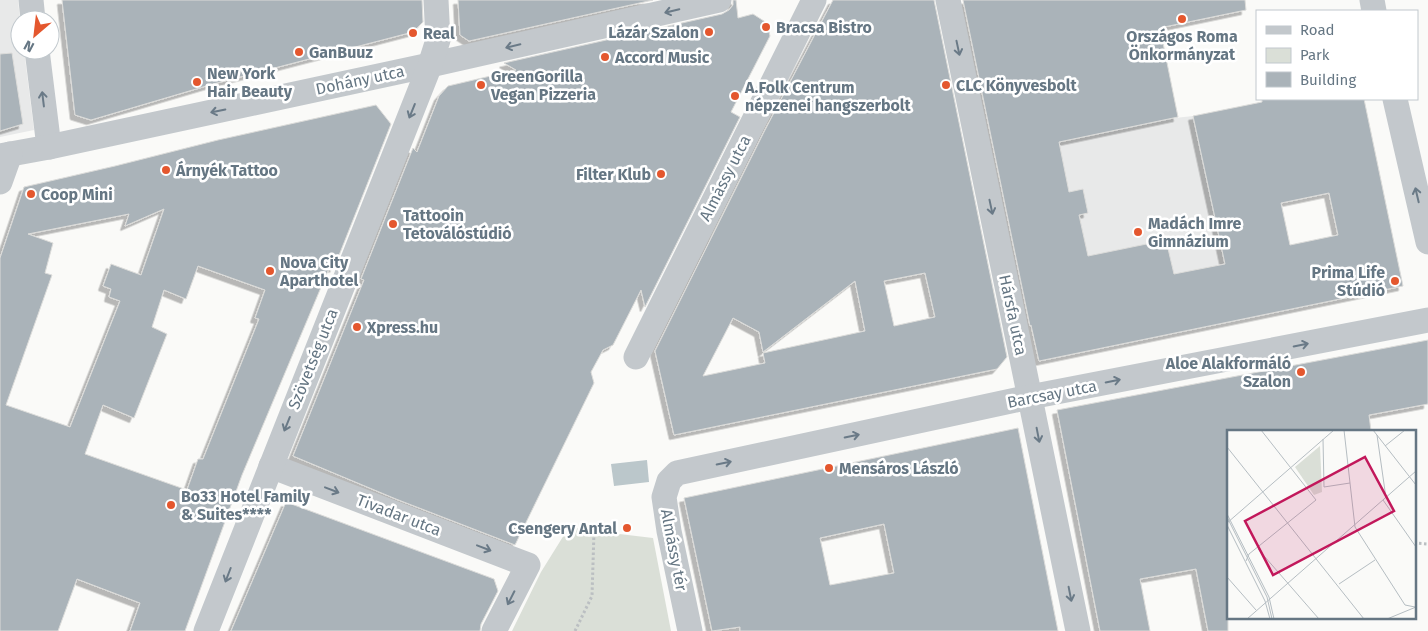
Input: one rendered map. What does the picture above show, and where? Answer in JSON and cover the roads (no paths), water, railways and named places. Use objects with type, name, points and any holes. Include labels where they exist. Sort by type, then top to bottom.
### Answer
[{"type":"street","name":"Szövetség utca","points":[[206,631],[430,65],[438,40],[436,0]]},
{"type":"street","name":"Dohány utca","points":[[5,155],[430,65],[719,0]]},
{"type":"street","name":"Almássy utca","points":[[636,357],[814,0]]},
{"type":"street","name":"Hársfa utca","points":[[948,0],[1078,631]]},
{"type":"street","points":[[38,60],[49,147]]},
{"type":"street","points":[[1394,100],[1428,242]]},
{"type":"street","points":[[0,182],[5,155]]},
{"type":"street","name":"Barcsay utca","points":[[677,473],[1030,398],[1428,320]]},
{"type":"street","name":"Tivadar utca","points":[[270,466],[528,565],[494,631]]},
{"type":"street","name":"Almássy tér","points":[[677,473],[669,481],[664,496],[669,531],[690,631]]},
{"type":"place","name":"Országos Roma Önkormányzat","points":[[1182,19]]},
{"type":"place","name":"Bracsa Bistro","points":[[766,27]]},
{"type":"place","name":"Lázár Szalon","points":[[709,32]]},
{"type":"place","name":"Real","points":[[413,33]]},
{"type":"place","name":"GanBuuz","points":[[299,52]]},
{"type":"place","name":"Accord Music","points":[[605,57]]},
{"type":"place","name":"New York Hair Beauty","points":[[197,82]]},
{"type":"place","name":"GreenGorilla Vegan Pizzeria","points":[[481,85]]},
{"type":"place","name":"CLC Könyvesbolt","points":[[946,85]]},
{"type":"place","name":"A.Folk Centrum népzenei hangszerbolt","points":[[735,96]]},
{"type":"place","name":"Árnyék Tattoo","points":[[166,170]]},
{"type":"place","name":"Filter Klub","points":[[661,174]]},
{"type":"place","name":"Coop Mini","points":[[31,194]]},
{"type":"place","name":"Tattooin Tetoválóstúdió","points":[[393,224]]},
{"type":"place","name":"Madách Imre Gimnázium","points":[[1138,232]]},
{"type":"place","name":"Nova City Aparthotel","points":[[270,271]]},
{"type":"place","name":"Prima Life Stúdió","points":[[1395,281]]},
{"type":"place","name":"Xpress.hu","points":[[357,327]]},
{"type":"place","name":"Aloe Alakformáló Szalon","points":[[1301,372]]},
{"type":"place","name":"Mensáros László","points":[[829,468]]},
{"type":"place","name":"Bo33 Hotel Family & Suites****","points":[[171,505]]},
{"type":"place","name":"Csengery Antal","points":[[627,528]]}]
